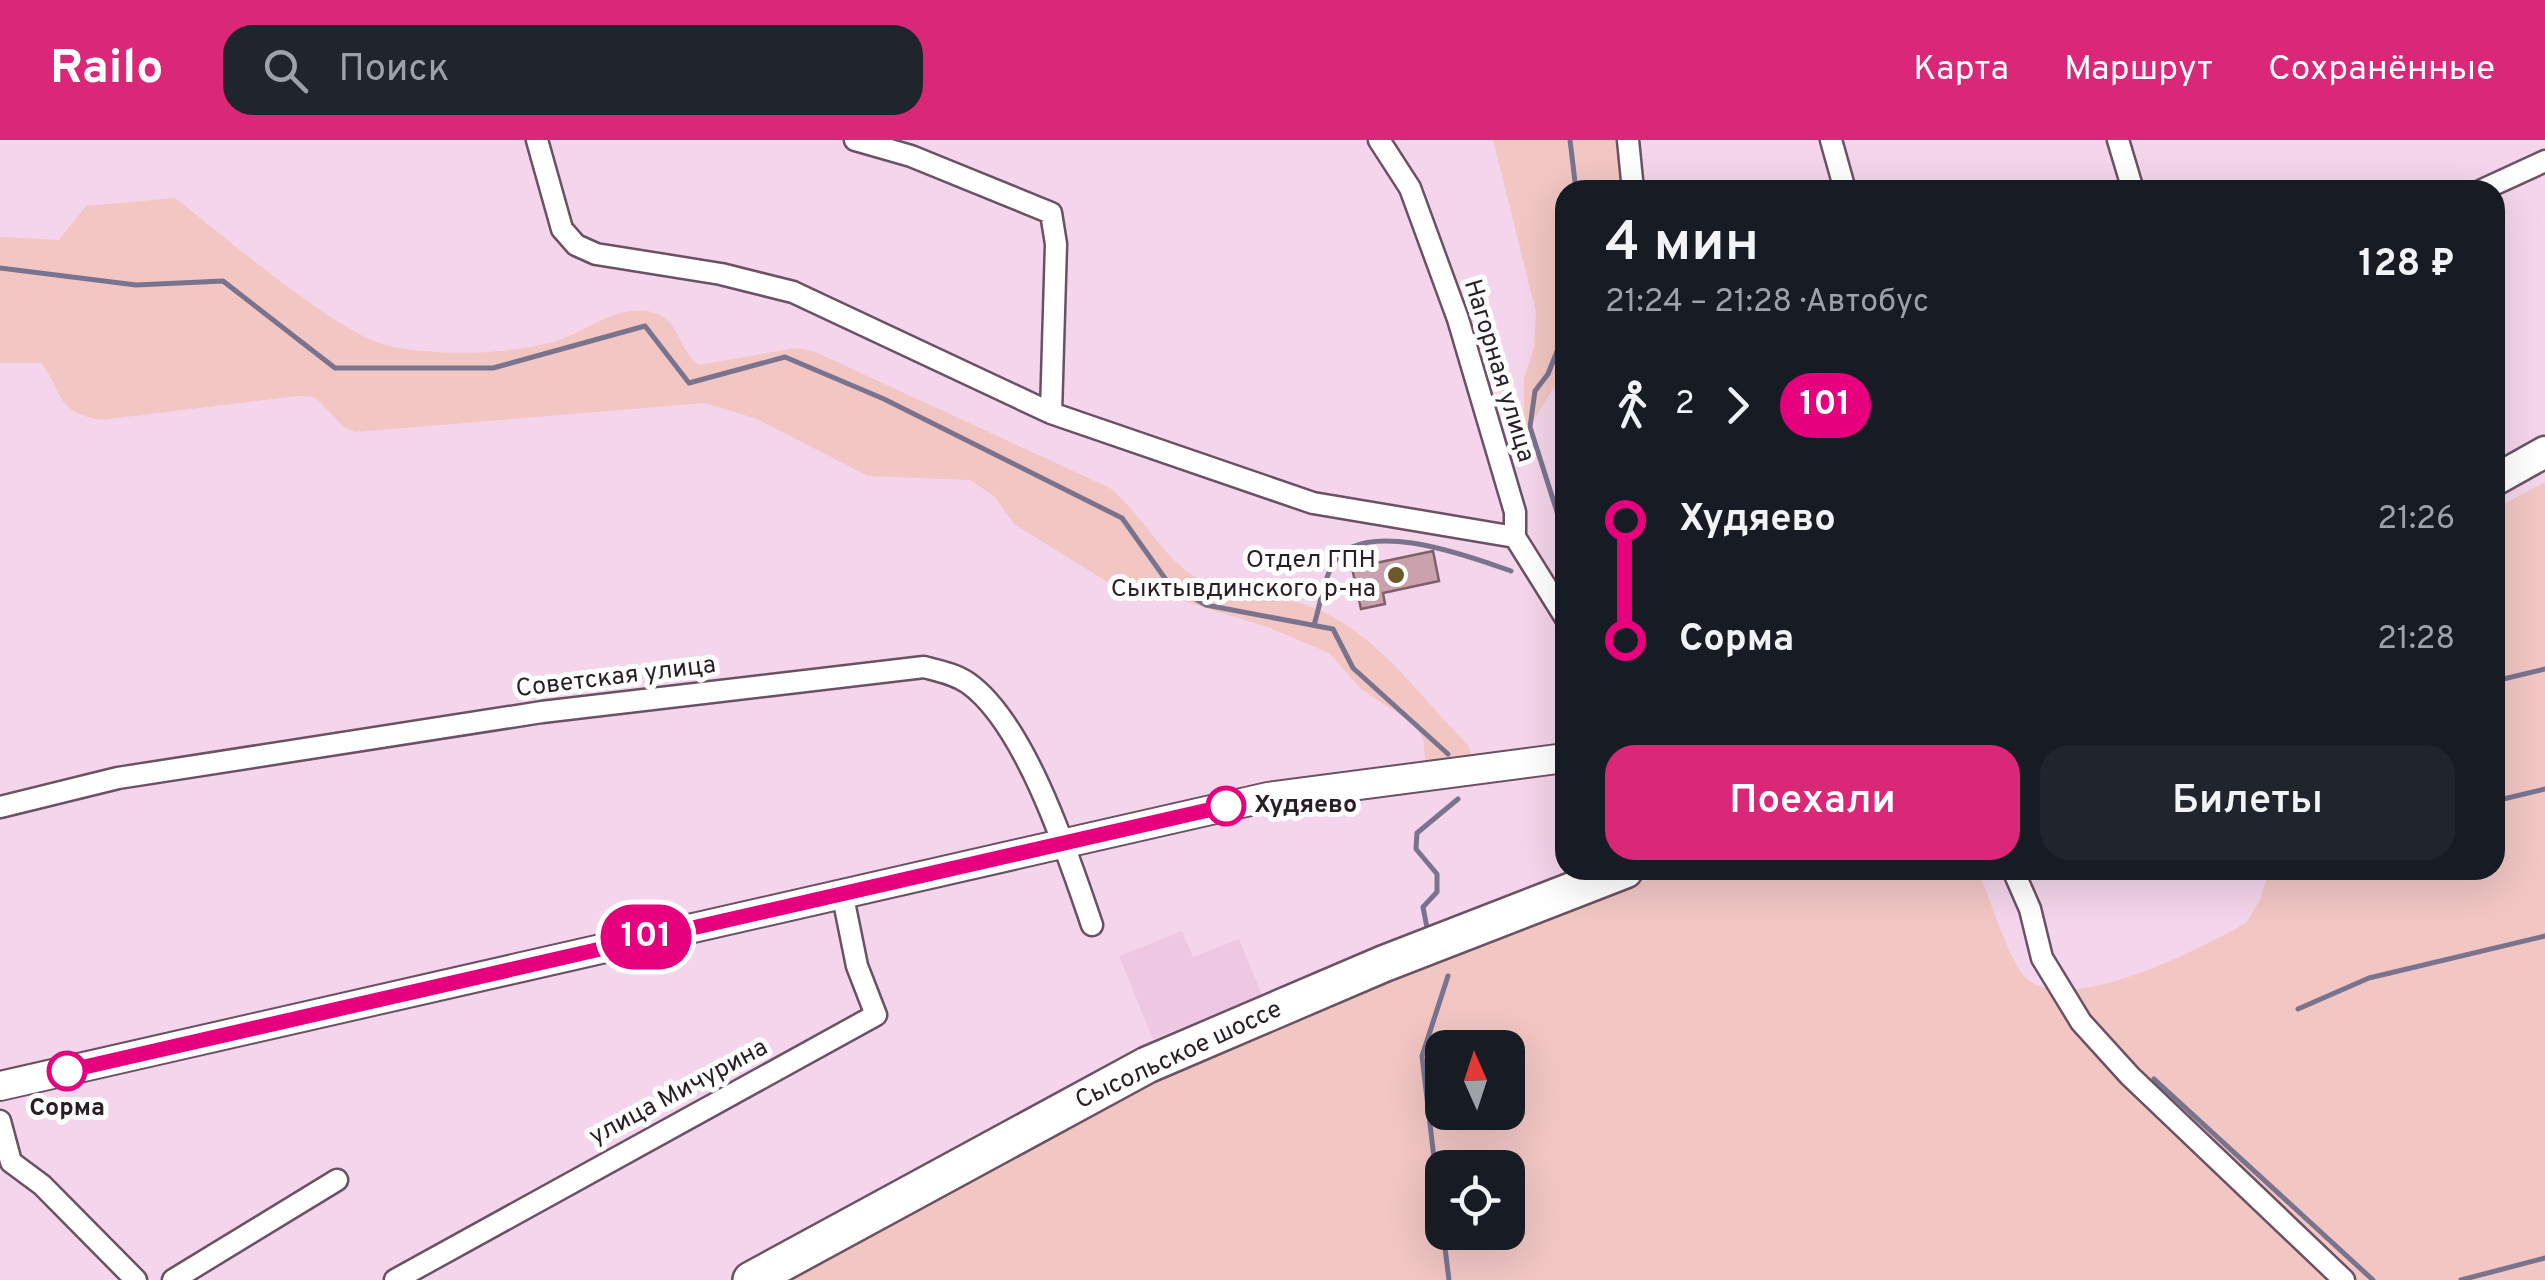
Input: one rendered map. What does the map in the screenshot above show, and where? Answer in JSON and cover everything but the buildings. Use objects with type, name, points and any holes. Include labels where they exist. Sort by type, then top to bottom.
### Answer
[{"type":"highway","name":"Сысольское шоссе","points":[[751,1280],[1147,1066],[1382,964],[1599,880]]},
{"type":"main road","points":[[2505,474],[2545,452]]},
{"type":"main road","points":[[0,1086],[1268,797],[1555,759]]},
{"type":"street","points":[[536,140],[554,210],[576,245],[596,254],[721,274],[793,292],[1050,413],[1313,504],[1515,536]]},
{"type":"street","points":[[855,140],[912,156],[1050,213],[1056,244],[1050,413]]},
{"type":"street","name":"Нагорная улица","points":[[1378,140],[1410,188],[1458,319],[1514,512],[1515,536],[1555,595]]},
{"type":"street","points":[[1628,140],[1632,180]]},
{"type":"street","points":[[1830,140],[1843,180]]},
{"type":"street","points":[[2118,140],[2130,180]]},
{"type":"street","points":[[2504,180],[2545,161]]},
{"type":"street","name":"Советская улица","points":[[0,806],[118,778],[542,712],[924,667],[968,683],[994,708],[1064,842],[1092,925]]},
{"type":"street","points":[[2017,880],[2030,909],[2042,958],[2081,1022],[2130,1076],[2344,1280]]},
{"type":"street","name":"улица Мичурина","points":[[395,1280],[876,1015],[857,966],[842,892]]},
{"type":"street","points":[[0,1121],[12,1162],[42,1185],[136,1280]]},
{"type":"street","points":[[173,1280],[338,1180]]},
{"type":"shaded area","points":[[1493,140],[1618,140],[1624,180],[1555,180],[1555,385],[1530,427],[1524,422],[1524,379],[1534,348],[1536,312]]},
{"type":"shaded area","points":[[175,198],[311,304],[367,338],[389,346],[449,353],[510,350],[562,339],[616,314],[644,311],[665,318],[700,365],[795,348],[813,351],[1110,488],[1179,565],[1203,581],[1231,591],[1306,605],[1353,630],[1394,665],[1468,745],[1473,759],[1426,764],[1423,739],[1414,724],[1361,689],[1329,653],[1270,628],[1158,593],[1122,591],[1014,524],[994,496],[970,480],[868,476],[757,419],[705,403],[355,432],[344,427],[315,397],[298,396],[101,420],[68,406],[41,363],[0,363],[0,237],[59,240],[86,206]]},
{"type":"shaded area","points":[[2545,482],[2545,1280],[782,1280],[1150,1084],[1388,978],[1648,880],[1982,880],[2005,941],[2024,976],[2043,987],[2070,990],[2134,975],[2246,923],[2266,880],[2505,880],[2505,504]]},
{"type":"shaded area","points":[[1182,931],[1193,957],[1239,939],[1262,995],[1153,1039],[1119,956]]},
{"type":"waterway","points":[[1570,140],[1575,180]]},
{"type":"waterway","points":[[0,268],[136,285],[223,281],[335,368],[493,368],[645,326],[689,383],[785,357],[884,399],[1122,518],[1169,584],[1206,605],[1333,629],[1353,668],[1448,754]]},
{"type":"waterway","points":[[1555,356],[1535,391],[1530,427],[1555,506]]},
{"type":"waterway","points":[[1314,625],[1333,564],[1347,550],[1367,542],[1417,544],[1511,571]]},
{"type":"waterway","points":[[2505,679],[2545,669]]},
{"type":"waterway","points":[[2505,799],[2545,789]]},
{"type":"waterway","points":[[1428,933],[1423,907],[1437,892],[1437,874],[1416,849],[1417,833],[1458,799]]},
{"type":"waterway","points":[[2298,1009],[2369,978],[2545,936]]},
{"type":"waterway","points":[[1433,1150],[1422,1056],[1448,976]]},
{"type":"waterway","points":[[2154,1079],[2373,1280]]},
{"type":"waterway","points":[[1445,1250],[1449,1280]]},
{"type":"waterway","points":[[2461,1280],[2545,1258]]},
{"type":"bus line","name":"101","points":[[67,1071],[1226,806]]},
{"type":"place","name":"Отдел ГПН Сыктывдинского р-на","points":[[1396,575]]},
{"type":"place","name":"Худяево","points":[[1226,806]]},
{"type":"place","name":"Сорма","points":[[67,1071]]}]
